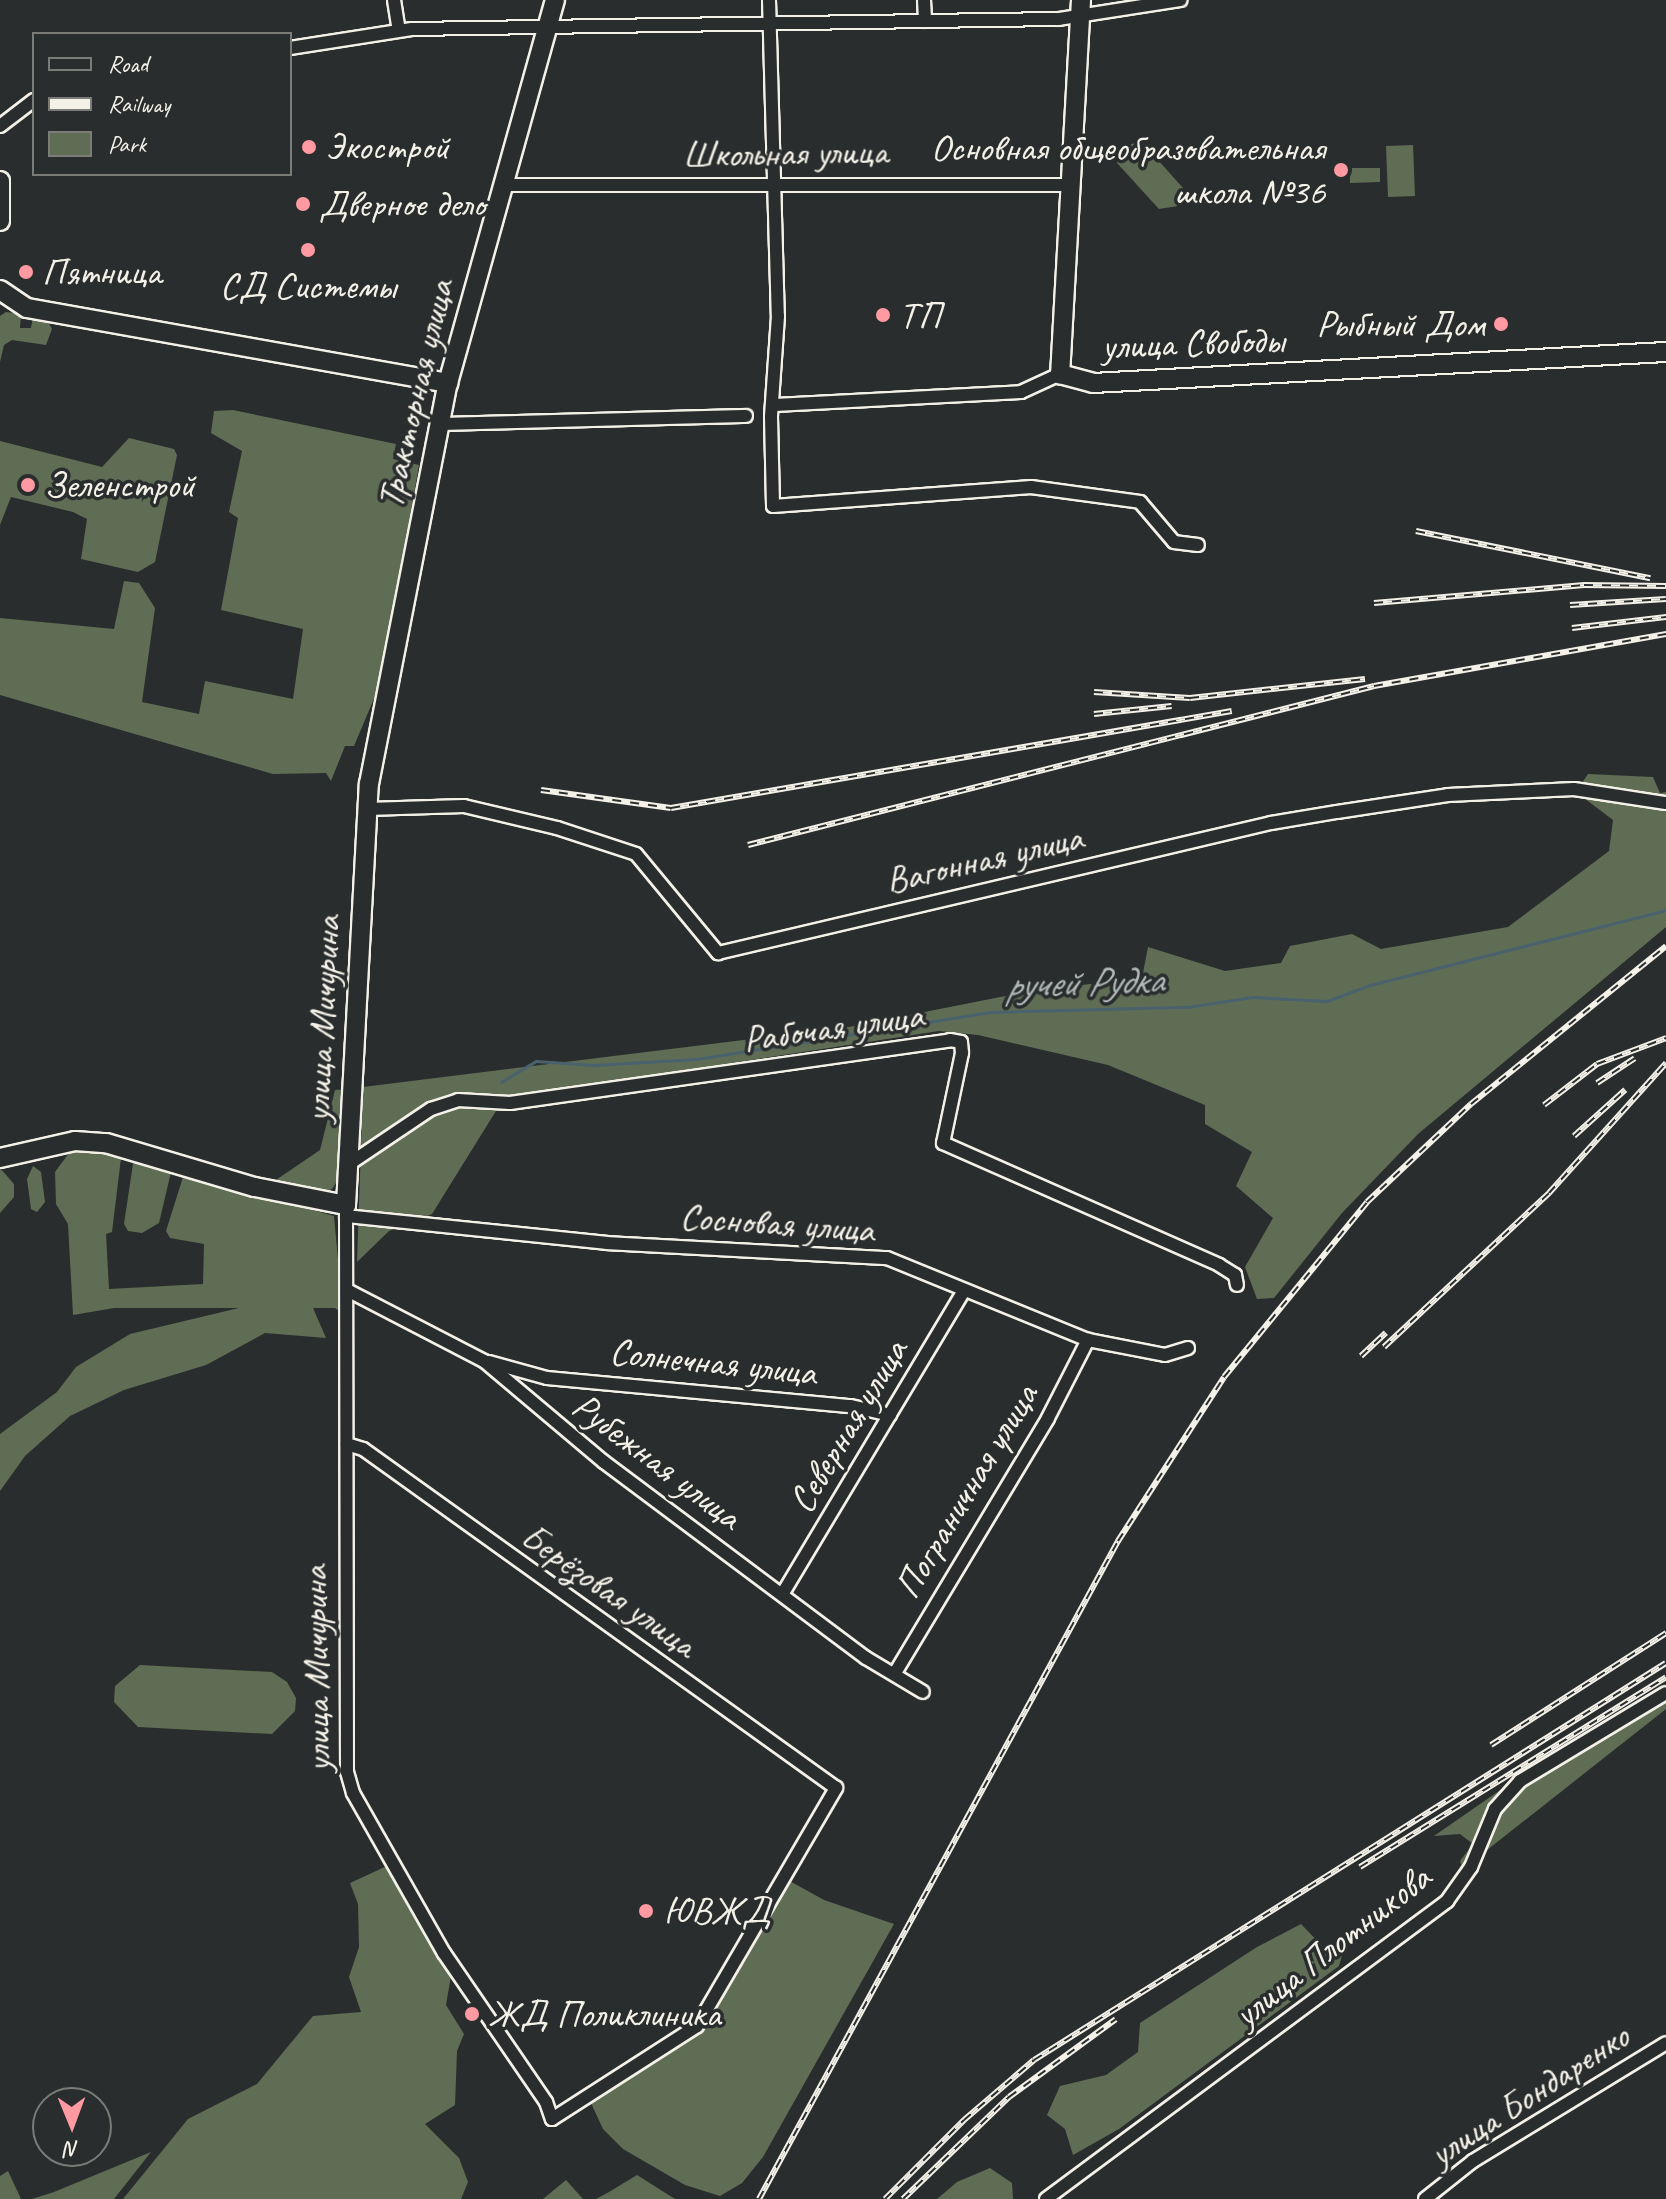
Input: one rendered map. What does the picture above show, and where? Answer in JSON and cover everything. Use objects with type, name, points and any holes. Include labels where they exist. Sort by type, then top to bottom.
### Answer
[{"type":"main road","name":"Тракторная улица","points":[[367,809],[438,424],[555,0]]},
{"type":"main road","points":[[1060,374],[1081,8]]},
{"type":"main road","points":[[0,181],[0,221]]},
{"type":"main road","points":[[0,290],[27,308],[448,383]]},
{"type":"main road","name":"улица Свободы","points":[[1060,374],[1093,383],[1666,352]]},
{"type":"main road","name":"улица Мичурина","points":[[346,1210],[367,809]]},
{"type":"main road","points":[[0,1158],[75,1141],[106,1143],[346,1210]]},
{"type":"street","points":[[394,0],[399,30]]},
{"type":"street","points":[[769,0],[778,316],[773,506],[1031,487],[1140,502],[1174,542],[1198,545]]},
{"type":"street","points":[[924,0],[925,21]]},
{"type":"street","points":[[292,48],[399,30],[925,21],[1181,0]]},
{"type":"street","points":[[0,126],[32,102]]},
{"type":"street","name":"Школьная улица","points":[[502,185],[1069,185]]},
{"type":"street","name":"улица Свободы","points":[[775,405],[1021,392],[1060,374]]},
{"type":"street","points":[[438,424],[746,416]]},
{"type":"street","name":"Вагонная улица","points":[[367,809],[464,806],[557,828],[636,854],[718,953],[1256,826],[1351,810],[1448,795],[1574,789],[1666,803]]},
{"type":"street","name":"Рабочая улица","points":[[349,1164],[431,1109],[458,1100],[510,1103],[950,1040],[961,1042],[962,1053],[943,1143],[1219,1265],[1235,1275],[1237,1285]]},
{"type":"street","name":"улица Мичурина","points":[[346,1210],[347,1772],[353,1793],[444,1953],[529,2075],[552,2119],[697,2026],[836,1788]]},
{"type":"street","name":"Сосновая улица","points":[[346,1210],[607,1243],[887,1258],[1088,1340],[1165,1355],[1188,1348]]},
{"type":"street","name":"Рубежная улица","points":[[347,1290],[484,1361],[604,1462],[866,1658],[923,1692]]},
{"type":"street","name":"Северная улица","points":[[783,1593],[964,1290]]},
{"type":"street","name":"Пограничная улица","points":[[895,1673],[1048,1418],[1088,1340]]},
{"type":"street","name":"Солнечная улица","points":[[484,1361],[547,1378],[851,1406],[890,1415]]},
{"type":"street","name":"Берёзовая улица","points":[[347,1444],[363,1449],[836,1788]]},
{"type":"street","name":"улица Плотникова","points":[[1046,2199],[1447,1901],[1471,1867],[1495,1809],[1520,1781],[1666,1693]]},
{"type":"street","name":"улица Бондаренко","points":[[1425,2199],[1473,2161],[1666,2043]]},
{"type":"green space","points":[[1141,141],[1183,188],[1178,206],[1159,209],[1117,163],[1123,147]]},
{"type":"green space","points":[[1413,145],[1415,196],[1388,197],[1386,146]]},
{"type":"green space","points":[[1350,168],[1380,168],[1380,182],[1350,183]]},
{"type":"green space","points":[[6,312],[21,314],[20,328],[31,328],[33,317],[47,320],[52,329],[46,345],[12,340],[4,345],[0,362],[0,316]]},
{"type":"green space","points":[[233,410],[396,444],[393,459],[419,465],[381,682],[354,746],[345,746],[331,781],[326,773],[273,774],[0,695],[0,618],[114,629],[124,581],[139,583],[155,608],[142,702],[199,714],[205,681],[293,699],[303,629],[221,610],[238,518],[229,512],[242,451],[211,433],[214,411]]},
{"type":"green space","points":[[129,438],[174,449],[177,455],[155,562],[138,572],[81,559],[87,519],[73,512],[11,497],[0,525],[0,441],[102,467]]},
{"type":"green space","points":[[1588,774],[1653,777],[1660,793],[1666,792],[1666,927],[1418,1134],[1342,1213],[1274,1298],[1257,1299],[1245,1267],[1273,1218],[1236,1186],[1252,1152],[1205,1124],[1205,1105],[1108,1065],[978,1035],[939,1031],[504,1098],[432,1214],[389,1231],[357,1262],[363,1087],[849,1027],[1030,991],[1142,978],[1148,947],[1225,971],[1281,963],[1290,946],[1352,934],[1381,949],[1508,927],[1609,851],[1613,820],[1576,792]]},
{"type":"green space","points":[[348,1089],[338,1180],[332,1189],[321,1193],[270,1184],[320,1150],[335,1090]]},
{"type":"green space","points":[[72,1149],[114,1151],[121,1158],[112,1232],[106,1234],[109,1289],[203,1284],[204,1244],[170,1238],[166,1231],[184,1174],[334,1216],[343,1314],[335,1308],[313,1308],[326,1338],[265,1333],[206,1365],[124,1390],[70,1416],[25,1456],[0,1491],[0,1434],[57,1392],[76,1367],[130,1334],[239,1308],[114,1308],[73,1315],[68,1224],[56,1204],[55,1172]]},
{"type":"green space","points":[[134,1157],[171,1172],[159,1223],[142,1233],[128,1231],[124,1224]]},
{"type":"green space","points":[[33,1166],[41,1172],[45,1202],[37,1212],[31,1209],[27,1179]]},
{"type":"green space","points":[[0,1168],[14,1184],[14,1197],[0,1213]]},
{"type":"green space","points":[[140,1665],[272,1672],[287,1682],[296,1698],[295,1711],[272,1734],[138,1727],[114,1702],[115,1686]]},
{"type":"green space","points":[[1666,1688],[1666,1709],[1463,1869],[1460,1861],[1473,1844],[1460,1834],[1434,1836],[1532,1768],[1581,1743],[1627,1707]]},
{"type":"green space","points":[[387,1866],[451,1976],[446,2005],[464,2034],[457,2051],[455,2105],[425,2124],[459,2158],[468,2182],[461,2199],[123,2199],[188,2119],[257,2084],[313,2016],[361,2012],[349,1977],[359,1947],[358,1904],[350,1883]]},
{"type":"green space","points":[[786,1879],[824,1900],[894,1924],[763,2157],[742,2183],[720,2196],[685,2185],[623,2149],[603,2129],[590,2101],[705,2026]]},
{"type":"green space","points":[[1301,1924],[1328,1952],[1343,1952],[1339,1966],[1119,2129],[1073,2155],[1065,2129],[1047,2115],[1060,2086],[1106,2075],[1138,2052],[1140,2023],[1257,1947]]},
{"type":"green space","points":[[151,2152],[114,2199],[32,2199],[54,2192]]},
{"type":"green space","points":[[990,2168],[1012,2183],[1013,2199],[937,2199],[957,2182]]},
{"type":"green space","points":[[8,2171],[21,2199],[0,2199],[0,2176]]},
{"type":"green space","points":[[637,2175],[675,2199],[596,2199],[609,2192]]},
{"type":"green space","points":[[566,2180],[583,2199],[543,2199]]},
{"type":"waterway","name":"ручей Рудка","points":[[501,1082],[536,1061],[593,1065],[697,1059],[990,1012],[1187,1007],[1252,997],[1327,1001],[1370,985],[1666,910]]},
{"type":"railway","points":[[1416,531],[1650,578]]},
{"type":"railway","points":[[1374,603],[1584,585],[1666,586]]},
{"type":"railway","points":[[1570,605],[1666,599]]},
{"type":"railway","points":[[1572,628],[1666,617]]},
{"type":"railway","points":[[748,845],[1374,686],[1666,634]]},
{"type":"railway","points":[[1094,692],[1190,698],[1365,679]]},
{"type":"railway","points":[[1094,714],[1172,706]]},
{"type":"railway","points":[[541,790],[671,808],[1232,711]]},
{"type":"railway","points":[[759,2199],[1118,1541],[1224,1377],[1367,1202],[1471,1104],[1666,946]]},
{"type":"railway","points":[[1544,1105],[1597,1064],[1666,1038]]},
{"type":"railway","points":[[1597,1083],[1635,1058]]},
{"type":"railway","points":[[1384,1347],[1549,1193],[1666,1063]]},
{"type":"railway","points":[[1574,1136],[1625,1090]]},
{"type":"railway","points":[[1361,1356],[1386,1333]]},
{"type":"railway","points":[[1491,1745],[1666,1633]]},
{"type":"railway","points":[[885,2199],[964,2120],[1034,2060],[1666,1663]]},
{"type":"railway","points":[[1360,1867],[1666,1677]]},
{"type":"railway","points":[[903,2199],[1009,2097],[1116,2019]]},
{"type":"place","name":"Экострой","points":[[309,147]]},
{"type":"place","name":"Основная общеобразовательная школа №36","points":[[1341,170]]},
{"type":"place","name":"Дверное дело","points":[[303,204]]},
{"type":"place","name":"СД Системы","points":[[308,250]]},
{"type":"place","name":"Пятница","points":[[26,272]]},
{"type":"place","name":"ТП","points":[[883,315]]},
{"type":"place","name":"Рыбный Дом","points":[[1501,324]]},
{"type":"place","name":"Зеленстрой","points":[[28,485]]},
{"type":"place","name":"ЮВЖД","points":[[646,1911]]},
{"type":"place","name":"ЖД Поликлиника","points":[[472,2014]]}]
